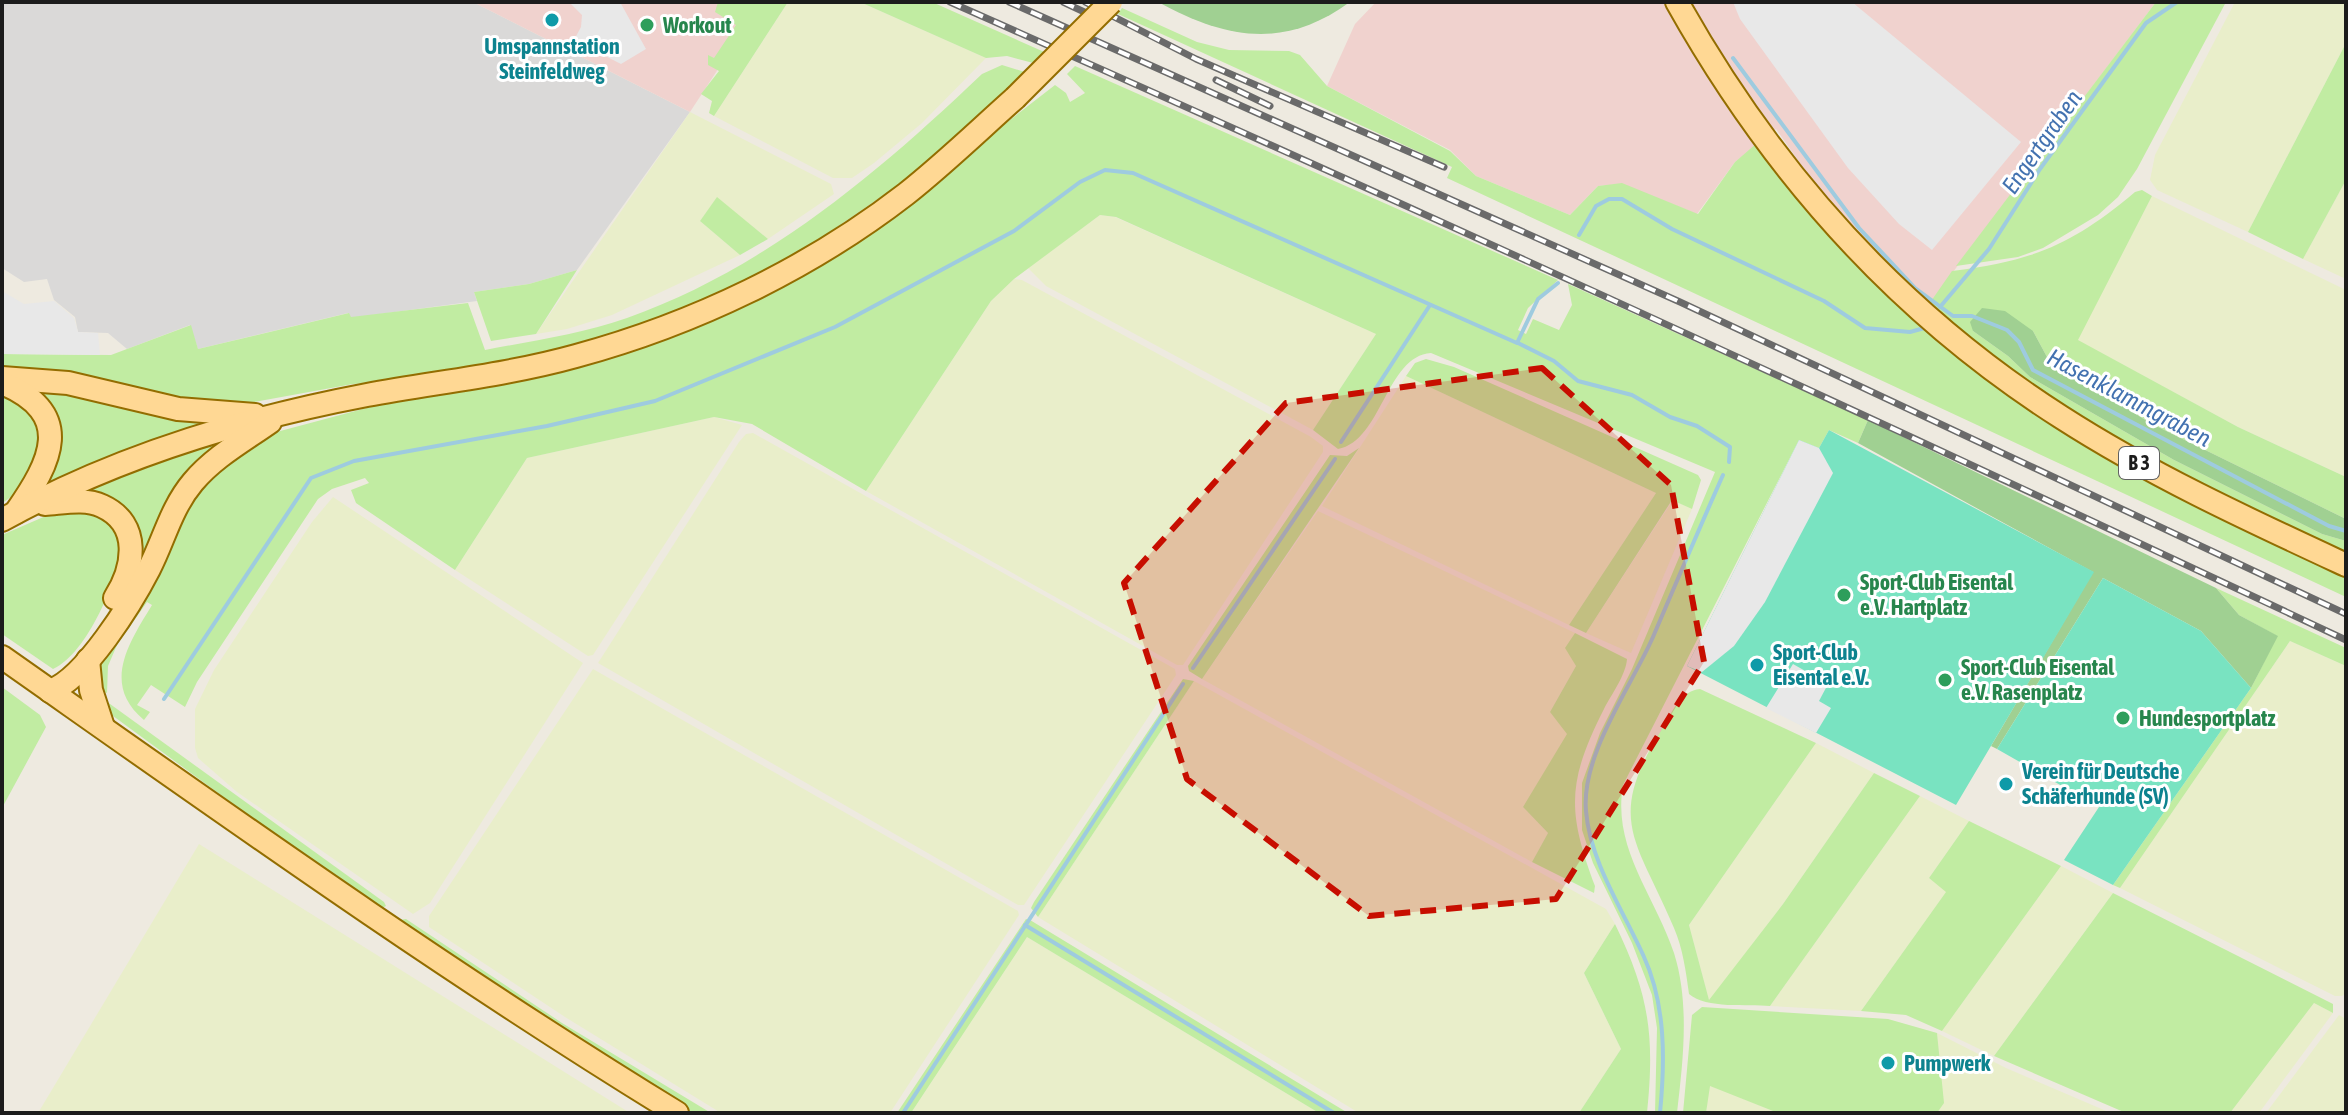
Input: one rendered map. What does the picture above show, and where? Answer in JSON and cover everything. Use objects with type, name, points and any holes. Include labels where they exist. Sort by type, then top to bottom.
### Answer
[{"type":"main road","points":[[16,513],[142,456],[274,415],[574,357],[648,334],[741,296],[804,261],[905,195],[1015,98],[1111,2]]},
{"type":"main road","name":"B 3","points":[[1677,2],[1731,93],[1796,182],[1851,244],[1948,335],[2040,404],[2110,447],[2207,499],[2346,565]]},
{"type":"main road","points":[[2,380],[68,383],[178,409],[274,415]]},
{"type":"main road","points":[[2,380],[35,403],[45,418],[50,438],[48,461],[16,513]]},
{"type":"main road","points":[[50,691],[67,684],[88,660],[150,569],[175,508],[192,483],[216,458],[274,415]]},
{"type":"main road","points":[[16,513],[81,501],[101,505],[117,515],[129,533],[132,554],[123,586],[50,691]]},
{"type":"main road","points":[[2,657],[543,1031],[677,1113]]},
{"type":"main road","points":[[88,660],[91,690],[103,727]]},
{"type":"highlighted area","points":[[1542,368],[1671,485],[1704,662],[1556,899],[1369,916],[1187,779],[1124,583],[1286,403]]},
{"type":"shaded area","points":[[2,2],[473,2],[690,112],[577,270],[529,284],[474,292],[477,301],[350,318],[348,313],[198,349],[190,325],[127,349],[108,333],[78,332],[75,317],[54,300],[47,279],[24,282],[2,268]]},
{"type":"shaded area","points":[[473,2],[762,2],[690,112]]},
{"type":"shaded area","points":[[569,2],[620,2],[646,49],[621,64],[574,40],[581,27],[582,15]]},
{"type":"shaded area","points":[[1376,2],[2156,2],[1929,304],[1841,222],[1776,129],[1735,162],[1697,214],[1622,184],[1598,186],[1570,215],[1476,176],[1450,150],[1327,86],[1355,24]]},
{"type":"shaded area","points":[[1733,2],[1852,2],[2021,142],[1932,250],[1899,224],[1848,168],[1740,19]]},
{"type":"shaded area","points":[[2,291],[24,304],[54,301],[74,318],[78,332],[98,333],[100,355],[2,354]]},
{"type":"shaded area","points":[[1799,440],[1819,448],[1833,473],[1765,602],[1734,646],[1702,672],[1687,666]]},
{"type":"shaded area","name":"Sport-Club Eisental e.V.","points":[[1793,664],[1828,684],[1819,701],[1831,708],[1816,733],[1766,708]]},
{"type":"green space","points":[[718,2],[788,2],[714,116],[709,113],[712,101],[701,94],[719,71],[708,65],[708,55],[714,58],[736,25],[715,12]]},
{"type":"green space","points":[[788,2],[860,2],[986,58],[922,123],[874,163],[852,178],[833,178],[714,116]]},
{"type":"green space","points":[[860,2],[932,2],[1051,55],[1041,65],[1007,56],[986,58]]},
{"type":"green space","points":[[1158,2],[1350,2],[1302,27],[1255,34],[1207,24]]},
{"type":"green space","points":[[2156,2],[2226,2],[2137,169],[2118,197],[2098,215],[2043,248],[2018,257],[1956,266]]},
{"type":"green space","points":[[2235,2],[2346,2],[2346,43],[2248,232],[2157,190],[2150,180],[2155,155]]},
{"type":"green space","points":[[1122,8],[1197,42],[1229,50],[1289,51],[1300,55],[1327,86],[1450,151],[1476,176],[1570,215],[1598,186],[1622,183],[1698,214],[1735,162],[1757,143],[1909,312],[1907,315],[1937,340],[1940,338],[2346,574],[2346,597],[1447,178],[1452,167],[1118,14]]},
{"type":"green space","points":[[2346,43],[2346,180],[2303,259],[2248,232]]},
{"type":"green space","points":[[1002,65],[1031,74],[907,179],[792,258],[695,306],[567,351],[403,381],[353,384],[227,407],[2,372],[2,354],[111,355],[191,325],[198,349],[349,313],[351,317],[468,303],[485,350],[610,324],[678,298],[773,245],[860,182],[982,74]]},
{"type":"green space","points":[[1075,66],[1558,280],[1528,308],[1518,330],[1526,334],[1533,319],[1559,330],[1572,305],[1568,284],[1868,420],[1858,443],[1829,430],[1819,448],[1799,440],[1623,785],[1621,808],[1629,851],[1666,932],[1679,972],[1684,1033],[1677,1113],[1655,1113],[1657,1028],[1652,995],[1632,943],[1593,863],[1582,830],[1582,783],[1600,733],[1632,669],[1715,472],[1431,353],[1416,358],[1404,368],[1365,431],[1353,443],[1338,449],[1313,430],[1376,334],[1116,217],[1100,215],[1014,279],[991,301],[866,491],[752,424],[714,417],[527,458],[455,570],[356,503],[351,490],[369,483],[365,478],[332,489],[318,499],[197,682],[185,707],[151,685],[137,705],[150,712],[144,720],[131,706],[124,692],[123,663],[152,605],[147,602],[117,645],[108,666],[107,693],[93,687],[93,671],[197,484],[269,434],[715,315],[983,141],[1055,85],[1066,93],[1070,102],[1085,93],[1067,74]]},
{"type":"green space","points":[[690,112],[831,184],[834,194],[768,239],[717,198],[700,221],[740,255],[612,315],[567,329],[536,334]]},
{"type":"green space","points":[[2346,180],[2346,279],[2303,259]]},
{"type":"green space","points":[[2142,190],[2152,196],[2078,340],[2238,427],[2346,477],[2346,519],[2150,423],[2047,357],[2033,331],[1973,331],[2008,356],[2030,377],[2174,460],[2322,534],[2346,541],[2346,558],[2186,480],[2021,382],[1929,304],[1952,271],[2006,262],[2050,248],[2071,238]]},
{"type":"green space","points":[[2152,196],[2346,290],[2346,477],[2238,427],[2077,340]]},
{"type":"green space","points":[[717,197],[768,239],[740,255],[700,221]]},
{"type":"green space","points":[[1100,215],[1115,217],[1376,334],[1313,430],[1046,286],[1028,268]]},
{"type":"green space","points":[[577,270],[536,334],[491,341],[474,292],[529,284]]},
{"type":"green space","points":[[1014,279],[1022,280],[1323,446],[1323,452],[1183,665],[1177,665],[866,491],[991,301]]},
{"type":"green space","points":[[1982,308],[2005,311],[2033,331],[2047,357],[2150,423],[2346,519],[2346,541],[2322,534],[2174,460],[2030,377],[2008,356],[1973,331],[1970,322]]},
{"type":"green space","points":[[1426,359],[1454,367],[1698,475],[1701,480],[1692,509],[1672,500],[1586,633],[1569,625],[1656,493],[1406,376],[1415,363]]},
{"type":"green space","points":[[1406,376],[1656,493],[1569,625],[1322,506]]},
{"type":"green space","points":[[22,385],[233,418],[33,495],[54,456]]},
{"type":"green space","points":[[2,392],[21,401],[33,414],[39,429],[40,445],[28,477],[17,492],[2,503]]},
{"type":"green space","points":[[714,417],[742,425],[593,655],[588,656],[455,570],[527,458]]},
{"type":"green space","points":[[1868,420],[2216,588],[2239,615],[2278,636],[2251,688],[2201,631],[2103,578],[1997,749],[1991,746],[2093,572],[1858,443]]},
{"type":"green space","points":[[245,430],[141,565],[135,536],[69,497],[144,463]]},
{"type":"green space","points":[[1829,430],[2094,572],[1956,805],[1687,666],[1799,440],[1819,448]]},
{"type":"green space","points":[[753,433],[1175,669],[1176,675],[1024,905],[1018,905],[598,663],[739,442],[746,434]]},
{"type":"green space","points":[[1359,448],[1202,679],[1189,671],[1188,666],[1330,455],[1347,456]]},
{"type":"green space","points":[[333,497],[583,663],[430,903],[413,914],[237,792],[198,758],[195,748],[195,709],[214,670],[312,522]]},
{"type":"green space","points":[[1673,500],[1692,509],[1631,653],[1586,633]]},
{"type":"green space","points":[[1318,511],[1575,633],[1566,648],[1576,666],[1550,712],[1568,734],[1523,807],[1548,833],[1532,862],[1202,679]]},
{"type":"green space","points":[[55,512],[102,513],[127,544],[108,595],[89,631],[66,660],[53,669],[2,634],[2,535]]},
{"type":"green space","name":"Hundesportplatz","points":[[2103,578],[2201,631],[2251,688],[2113,885],[2064,860],[2099,807],[1997,749]]},
{"type":"green space","points":[[2216,588],[2346,648],[2346,666],[2290,641],[2120,888],[2113,885],[2251,688],[2277,636],[2239,615]]},
{"type":"green space","points":[[1575,633],[1627,659],[1583,757],[1575,797],[1579,837],[1595,886],[1594,893],[1532,862],[1548,833],[1523,807],[1567,734],[1550,712],[1576,666],[1565,648]]},
{"type":"green space","points":[[2290,641],[2346,666],[2346,993],[2342,996],[2335,996],[2120,888]]},
{"type":"green space","points":[[593,669],[1018,911],[1019,915],[890,1113],[721,1113],[565,1017],[429,927],[429,916]]},
{"type":"green space","points":[[1183,679],[1194,681],[1038,917],[1031,908],[1034,902]]},
{"type":"green space","points":[[1194,681],[1606,909],[1615,924],[1584,973],[1621,1049],[1579,1113],[1359,1113],[1038,917]]},
{"type":"green space","points":[[2,687],[40,715],[46,727],[2,808]]},
{"type":"green space","points":[[1700,689],[1816,743],[1689,925],[1709,1000],[1783,904],[1874,773],[1920,796],[1770,1006],[1716,1004],[1689,994],[1677,936],[1638,849],[1632,828],[1631,807],[1635,785],[1646,758],[1678,702],[1688,693]]},
{"type":"green space","points":[[99,696],[386,906],[378,910],[109,713]]},
{"type":"green space","points":[[1816,743],[1874,773],[1783,904],[1709,1001],[1689,925]]},
{"type":"green space","points":[[1920,796],[1969,821],[1929,878],[1947,891],[1861,1011],[1770,1006]]},
{"type":"green space","points":[[1969,821],[2061,866],[1942,1031],[1906,1015],[1861,1011],[1946,892],[1929,878]]},
{"type":"green space","points":[[199,844],[630,1113],[38,1113]]},
{"type":"green space","points":[[2061,866],[2113,893],[1994,1056],[1942,1031]]},
{"type":"green space","points":[[2113,893],[2333,1004],[2333,1013],[2314,1003],[2230,1113],[2126,1113],[1994,1056]]},
{"type":"green space","points":[[406,919],[562,1023],[711,1113],[692,1113],[676,1103],[399,925],[400,920]]},
{"type":"green space","points":[[1026,919],[1348,1113],[1319,1113],[1027,937],[911,1113],[897,1113]]},
{"type":"green space","points":[[1615,924],[1635,972],[1647,1016],[1650,1060],[1647,1113],[1579,1113],[1621,1049],[1584,973]]},
{"type":"green space","points":[[1027,937],[1319,1113],[911,1113]]},
{"type":"green space","points":[[2314,1003],[2333,1013],[2259,1113],[2230,1113]]},
{"type":"green space","points":[[1702,1007],[1888,1019],[1937,1033],[1944,1103],[1937,1113],[1778,1113],[1710,1086],[1706,1113],[1683,1113],[1692,1015]]},
{"type":"green space","points":[[2339,1015],[2346,1019],[2346,1113],[2266,1113]]},
{"type":"green space","points":[[1937,1033],[2006,1068],[2111,1113],[1937,1113],[1943,1103]]},
{"type":"green space","points":[[1709,1085],[1778,1113],[1706,1113]]},
{"type":"waterway","name":"Engertgraben","points":[[1940,307],[1989,249],[2040,169],[2146,23],[2177,2]]},
{"type":"waterway","name":"Hasenklammgraben","points":[[1733,58],[1859,228],[1915,288],[1953,316],[1972,316],[2007,330],[2019,342],[2033,370],[2329,526],[2346,531]]},
{"type":"waterway","points":[[164,699],[311,478],[354,461],[547,426],[655,401],[835,327],[1014,231],[1080,182],[1105,170],[1133,173],[1517,343],[1538,299],[1558,283]]},
{"type":"waterway","points":[[1579,235],[1596,206],[1609,199],[1622,199],[1672,229],[1824,301],[1865,328],[1910,332],[1928,327]]},
{"type":"waterway","points":[[1341,442],[1430,305]]},
{"type":"waterway","points":[[1518,343],[1554,361],[1578,381],[1632,395],[1670,417],[1697,426],[1730,447],[1729,462]]},
{"type":"waterway","points":[[1193,668],[1335,459]]},
{"type":"waterway","points":[[1660,1113],[1663,1054],[1656,994],[1644,957],[1594,849],[1586,811],[1587,789],[1599,745],[1653,637],[1723,475]]},
{"type":"waterway","points":[[903,1113],[1183,684]]},
{"type":"waterway","points":[[1025,925],[1334,1113]]},
{"type":"railway","points":[[950,2],[1650,317],[2346,640]]},
{"type":"railway","points":[[1009,2],[1680,302],[2346,614]]},
{"type":"railway","points":[[1063,2],[1095,17]]},
{"type":"railway","points":[[1085,2],[1196,59],[1444,167]]},
{"type":"railway","points":[[1216,80],[1270,106]]},
{"type":"place","name":"Umspannstation Steinfeldweg","points":[[552,20]]},
{"type":"place","name":"Workout","points":[[647,25]]},
{"type":"place","name":"Sport-Club Eisental e.V. Hartplatz","points":[[1844,595]]},
{"type":"place","name":"Sport-Club Eisental e.V.","points":[[1757,665]]},
{"type":"place","name":"Sport-Club Eisental e.V. Rasenplatz","points":[[1945,680]]},
{"type":"place","name":"Hundesportplatz","points":[[2123,718]]},
{"type":"place","name":"Verein für Deutsche Schäferhunde (SV)","points":[[2006,784]]},
{"type":"place","name":"Pumpwerk","points":[[1888,1063]]}]
